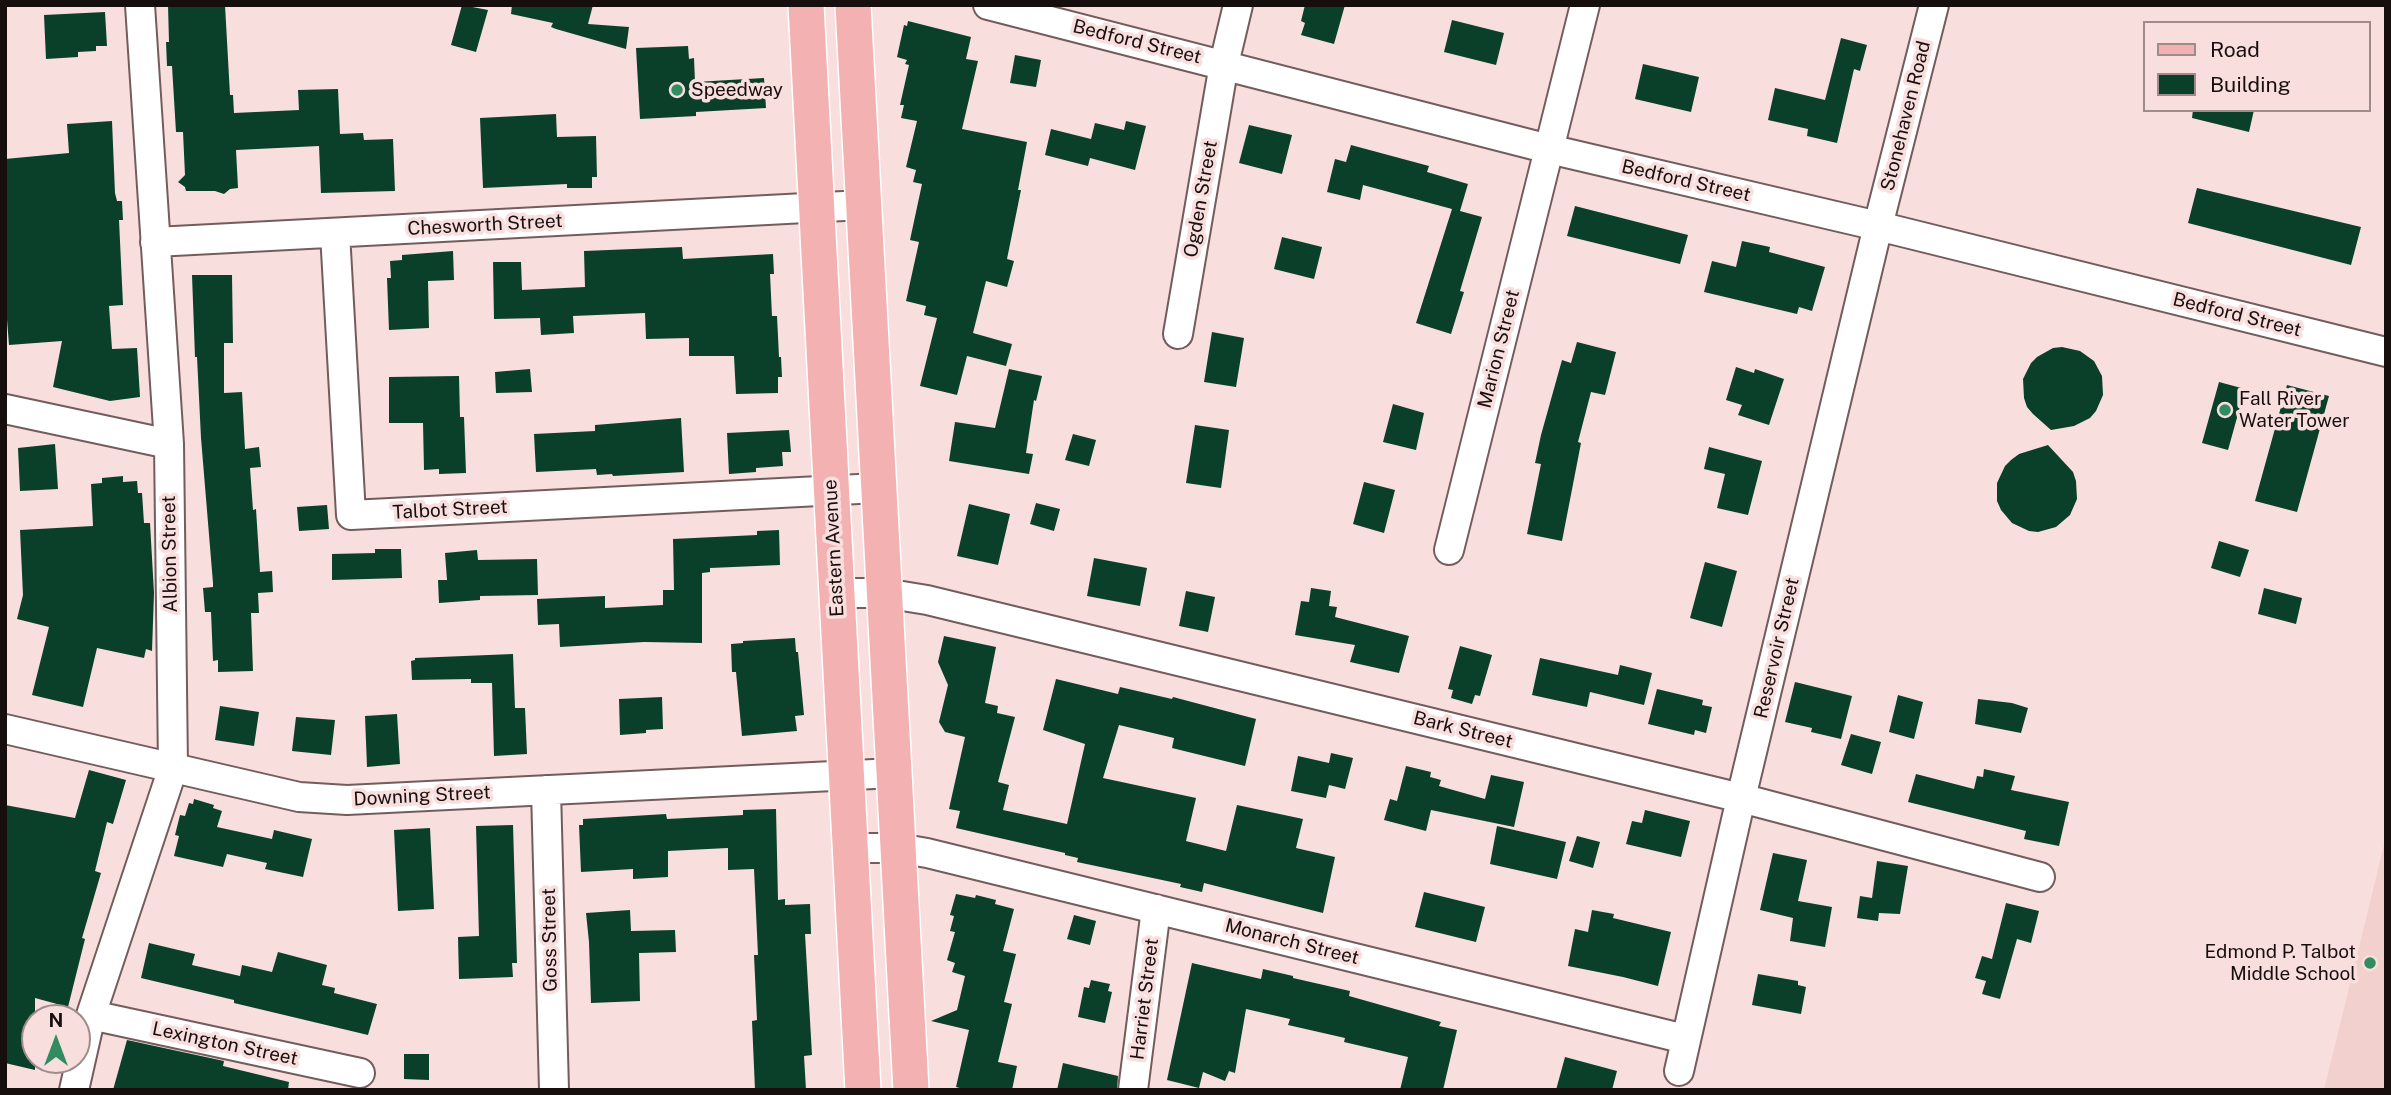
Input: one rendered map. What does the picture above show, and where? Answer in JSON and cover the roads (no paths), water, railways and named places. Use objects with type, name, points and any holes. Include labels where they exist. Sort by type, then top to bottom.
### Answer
[{"type":"main road","name":"Eastern Avenue","points":[[806,5],[863,1090]]},
{"type":"main road","points":[[853,5],[911,1090]]},
{"type":"street","name":"Albion Street","points":[[91,1015],[173,768],[169,444],[140,5]]},
{"type":"street","name":"Bedford Street","points":[[988,5],[1549,149],[1878,226],[2386,352]]},
{"type":"street","name":"Ogden Street","points":[[1178,334],[1224,64],[1238,5]]},
{"type":"street","name":"Marion Street","points":[[1449,550],[1585,5]]},
{"type":"street","name":"Stonehaven Road","points":[[1878,226],[1934,5]]},
{"type":"street","name":"Chesworth Street","points":[[155,242],[863,205]]},
{"type":"street","name":"Reservoir Street","points":[[1679,1071],[1741,798],[1878,226]]},
{"type":"street","name":"Talbot Street","points":[[335,233],[351,515],[831,491]]},
{"type":"street","points":[[5,409],[169,444]]},
{"type":"street","points":[[831,491],[878,488]]},
{"type":"street","name":"Bark Street","points":[[836,593],[884,593],[927,600],[1741,798],[2040,877]]},
{"type":"street","name":"Downing Street","points":[[5,729],[299,797],[347,800],[894,773]]},
{"type":"street","name":"Goss Street","points":[[546,790],[554,1090]]},
{"type":"street","name":"Monarch Street","points":[[850,848],[898,848],[927,853],[1685,1039]]},
{"type":"street","name":"Harriet Street","points":[[1133,1090],[1156,909]]},
{"type":"street","name":"Lexington Street","points":[[91,1015],[360,1073]]},
{"type":"place","name":"Speedway","points":[[677,90]]},
{"type":"place","name":"Fall River Water Tower","points":[[2225,410]]},
{"type":"place","name":"Edmond P. Talbot Middle School","points":[[2370,963]]}]
